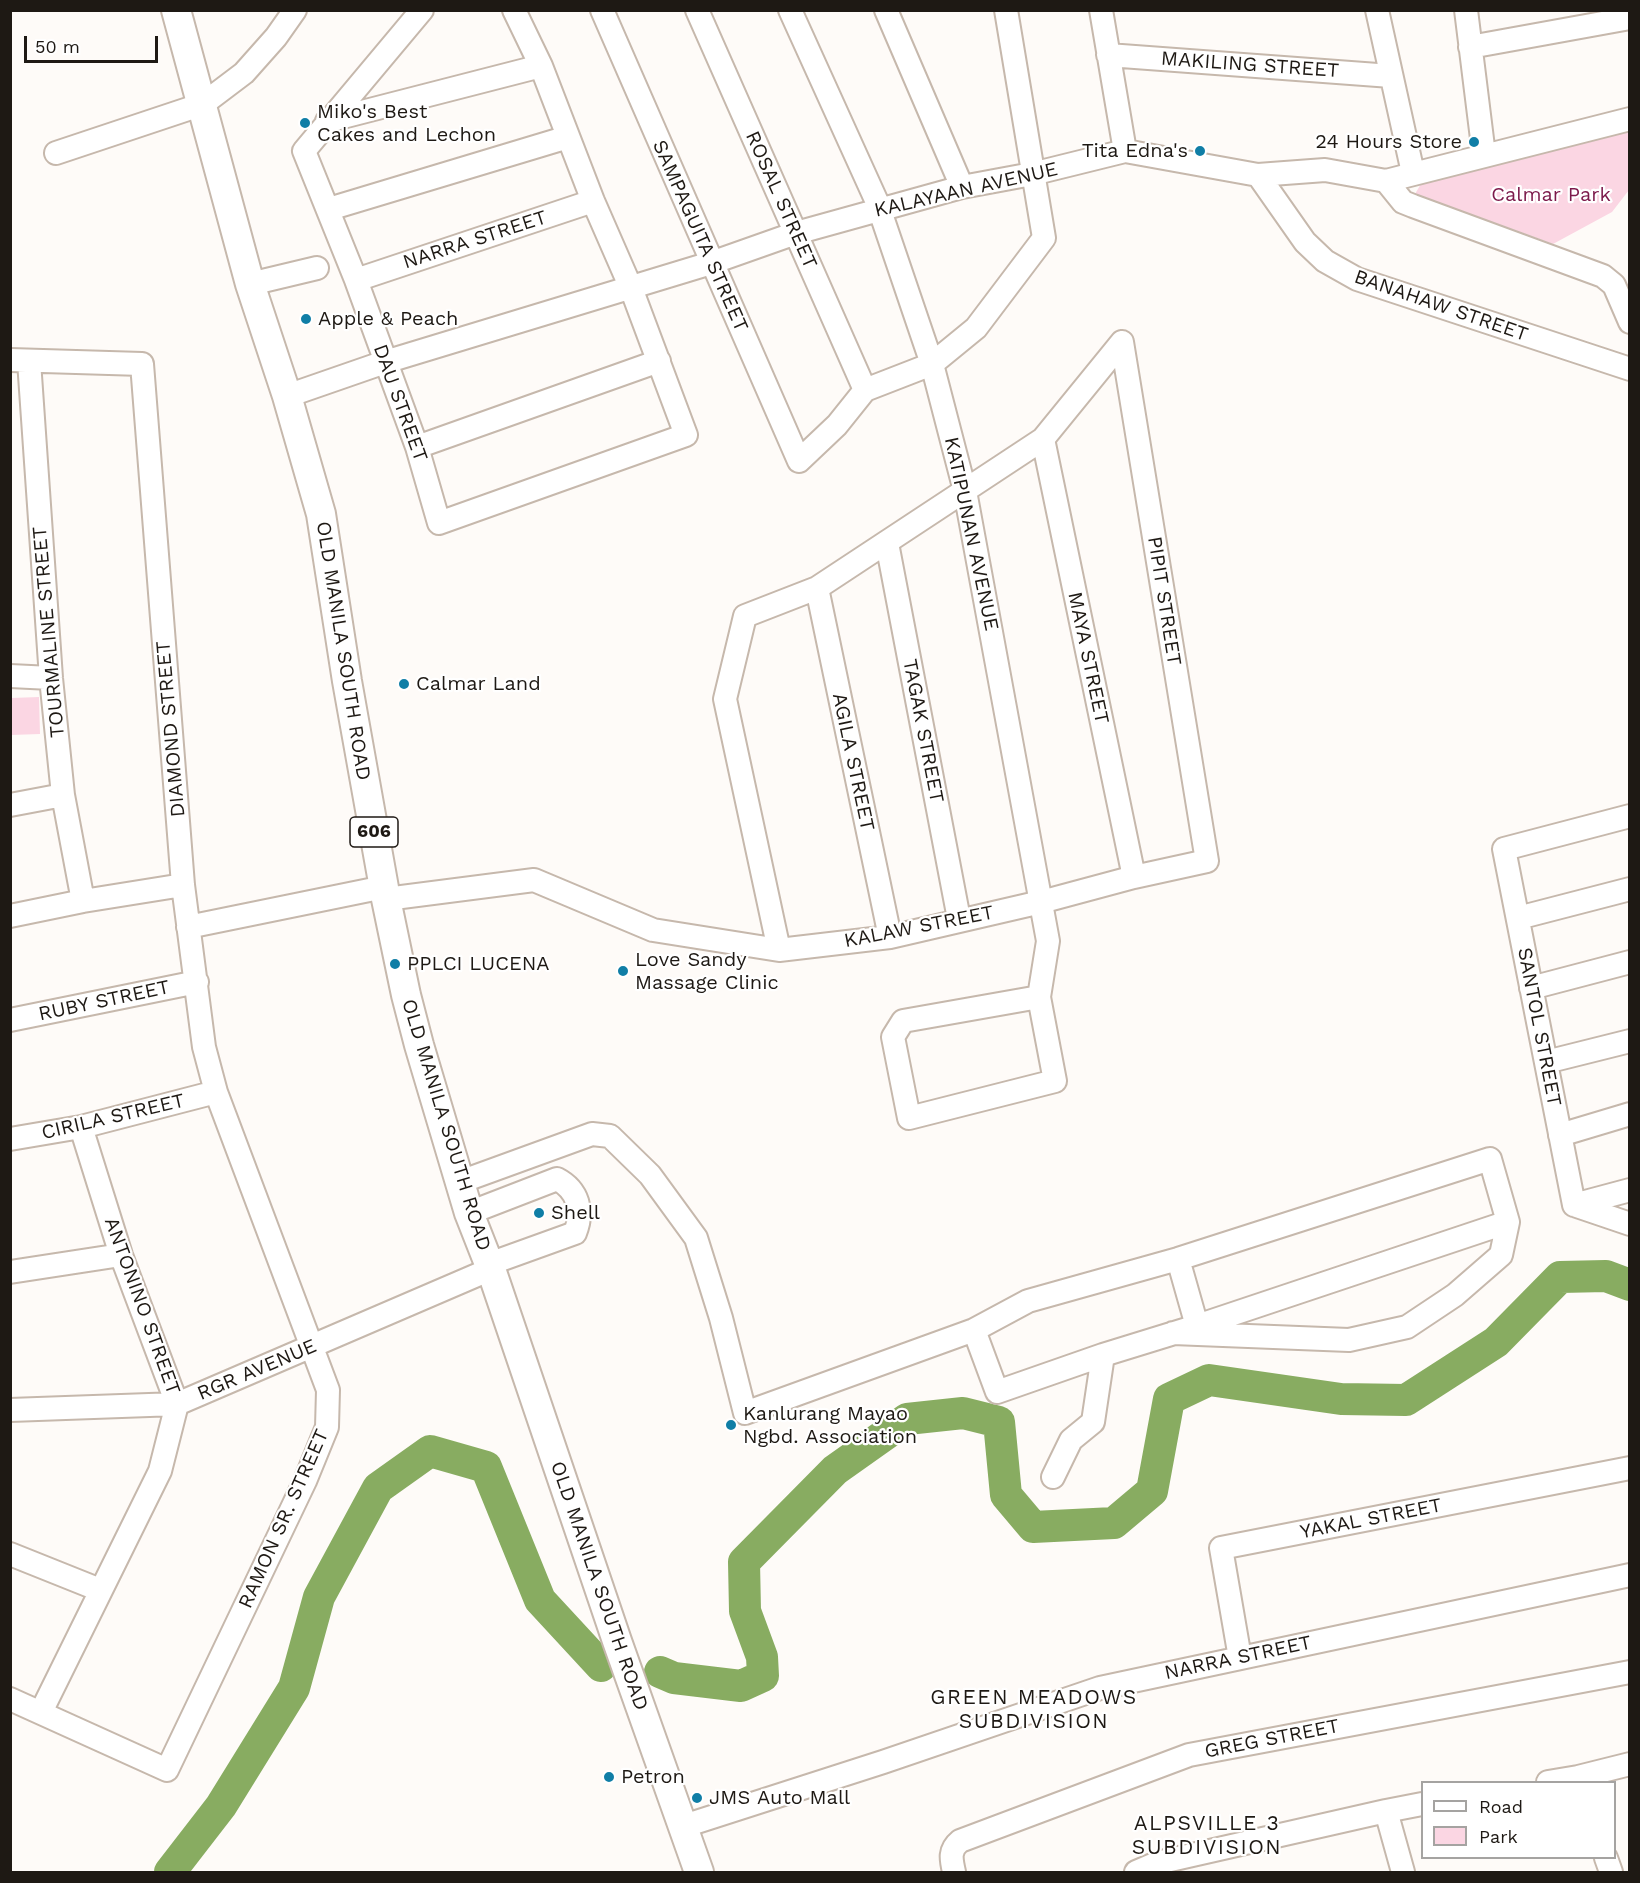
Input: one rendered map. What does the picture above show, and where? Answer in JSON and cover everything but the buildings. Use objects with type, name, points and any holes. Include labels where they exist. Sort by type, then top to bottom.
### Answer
[{"type":"main road","name":"OLD MANILA SOUTH ROAD","points":[[176,10],[250,284],[287,396],[321,514],[347,681],[385,893],[419,1045],[469,1213],[490,1266],[617,1641],[699,1872]]},
{"type":"street","points":[[56,153],[202,104],[244,73],[276,37],[295,10]]},
{"type":"street","points":[[327,121],[422,10]]},
{"type":"street","points":[[417,447],[658,361],[631,288],[593,201],[541,66],[514,10]]},
{"type":"street","name":"SAMPAGUITA STREET","points":[[602,10],[799,461],[837,425],[865,390]]},
{"type":"street","name":"ROSAL STREET","points":[[697,10],[865,390]]},
{"type":"street","name":"KATIPUNAN AVENUE","points":[[790,10],[880,210],[932,364],[965,491],[1048,941],[1039,997],[1054,1081],[909,1118],[893,1037],[903,1021],[1039,997]]},
{"type":"street","points":[[886,10],[962,187]]},
{"type":"street","points":[[865,390],[932,364],[976,328],[1044,238],[1006,10]]},
{"type":"street","points":[[1101,10],[1125,151]]},
{"type":"street","points":[[1377,10],[1413,172]]},
{"type":"street","points":[[1466,10],[1485,155]]},
{"type":"street","points":[[1470,47],[1629,18]]},
{"type":"street","name":"MAKILING STREET","points":[[1108,55],[1391,76]]},
{"type":"street","points":[[327,121],[541,66]]},
{"type":"street","name":"KALAYAAN AVENUE","points":[[287,396],[385,362],[711,263],[796,233],[962,187],[1032,174],[1125,151],[1257,175],[1325,170],[1386,181],[1413,172],[1629,119]]},
{"type":"street","name":"DAU STREET","points":[[327,121],[304,151],[329,208],[417,447],[439,523],[686,435],[658,361]]},
{"type":"street","points":[[329,208],[568,137]]},
{"type":"street","name":"BANAHAW STREET","points":[[1257,175],[1305,242],[1326,261],[1357,279],[1629,369]]},
{"type":"street","points":[[1386,181],[1403,202],[1603,276],[1614,285],[1629,322]]},
{"type":"street","name":"NARRA STREET","points":[[356,280],[593,201]]},
{"type":"street","points":[[250,284],[316,268]]},
{"type":"street","name":"PIPIT STREET","points":[[1043,439],[1122,342],[1207,861]]},
{"type":"street","name":"DIAMOND STREET","points":[[20,360],[142,364],[183,885],[204,1047],[216,1092]]},
{"type":"street","name":"TOURMALINE STREET","points":[[20,360],[63,795],[83,901]]},
{"type":"street","points":[[779,950],[725,699],[745,616],[817,588],[1043,439]]},
{"type":"street","name":"MAYA STREET","points":[[1043,439],[1134,877]]},
{"type":"street","name":"TAGAK STREET","points":[[887,543],[959,919]]},
{"type":"street","name":"AGILA STREET","points":[[817,588],[890,937]]},
{"type":"street","points":[[10,676],[51,678]]},
{"type":"street","points":[[10,805],[63,795]]},
{"type":"street","name":"SANTOL STREET","points":[[1574,1205],[1504,849],[1629,816]]},
{"type":"street","name":"KALAW STREET","points":[[188,927],[385,893],[534,880],[653,930],[779,950],[890,937],[1207,861]]},
{"type":"street","points":[[10,916],[83,901],[183,885]]},
{"type":"street","points":[[1518,918],[1629,889]]},
{"type":"street","points":[[1531,988],[1629,962]]},
{"type":"street","name":"RUBY STREET","points":[[10,1020],[197,982]]},
{"type":"street","points":[[1546,1062],[1629,1041]]},
{"type":"street","name":"CIRILA STREET","points":[[10,1139],[81,1127],[216,1092]]},
{"type":"street","name":"RAMON SR. STREET","points":[[41,1712],[166,1770],[306,1481],[327,1427],[328,1390],[216,1092]]},
{"type":"street","points":[[1560,1135],[1629,1114]]},
{"type":"street","name":"ANTONINO STREET","points":[[41,1712],[160,1471],[177,1404],[121,1255],[81,1127]]},
{"type":"street","points":[[460,1182],[592,1134],[610,1136],[650,1175],[696,1238],[721,1318],[745,1413],[974,1330],[1028,1301],[1178,1259],[1490,1159],[1508,1222],[1501,1255],[1455,1295],[1407,1327],[1349,1340],[1173,1333]]},
{"type":"street","name":"RGR AVENUE","points":[[10,1410],[177,1404],[313,1347],[490,1266],[575,1233],[580,1217],[577,1200],[569,1188],[557,1179],[469,1213]]},
{"type":"street","points":[[1574,1205],[1629,1190]]},
{"type":"street","points":[[1574,1205],[1629,1224]]},
{"type":"street","points":[[974,1330],[997,1392],[1508,1222]]},
{"type":"street","points":[[10,1272],[121,1255]]},
{"type":"street","points":[[1178,1259],[1197,1326]]},
{"type":"street","points":[[1053,1477],[1071,1440],[1093,1422],[1103,1355]]},
{"type":"street","name":"YAKAL STREET","points":[[1240,1658],[1221,1548],[1629,1468]]},
{"type":"street","points":[[10,1554],[100,1590]]},
{"type":"street","name":"NARRA STREET","points":[[684,1826],[883,1762],[1100,1688],[1629,1575]]},
{"type":"street","name":"GREG STREET","points":[[954,1872],[951,1854],[954,1846],[960,1841],[1189,1755],[1629,1672]]},
{"type":"street","points":[[10,1699],[41,1712]]},
{"type":"street","points":[[1564,1781],[1579,1780],[1629,1764]]},
{"type":"street","points":[[1136,1872],[1157,1863],[1421,1804]]},
{"type":"street","points":[[1386,1811],[1403,1872]]},
{"type":"green space","name":"Calmar Park","points":[[1629,130],[1629,190],[1612,212],[1553,244],[1415,194],[1422,182]]},
{"type":"green space","points":[[39,697],[40,734],[11,735],[11,698]]},
{"type":"waterway","points":[[660,1672],[674,1678],[741,1686],[763,1676],[762,1657],[745,1611],[744,1562],[835,1470],[907,1419],[963,1413],[999,1422],[1006,1495],[1033,1527],[1114,1523],[1152,1491],[1169,1399],[1209,1380],[1341,1399],[1406,1400],[1496,1342],[1560,1277],[1606,1276],[1630,1285]]},
{"type":"waterway","points":[[170,1872],[221,1806],[294,1688],[319,1597],[378,1488],[430,1451],[486,1467],[540,1600],[601,1666]]},
{"type":"place","name":"Miko's Best Cakes and Lechon","points":[[305,123]]},
{"type":"place","name":"24 Hours Store","points":[[1474,142]]},
{"type":"place","name":"Tita Edna's","points":[[1200,151]]},
{"type":"place","name":"Apple & Peach","points":[[306,319]]},
{"type":"place","name":"Calmar Land","points":[[404,684]]},
{"type":"place","name":"PPLCI LUCENA","points":[[395,964]]},
{"type":"place","name":"Love Sandy Massage Clinic","points":[[623,971]]},
{"type":"place","name":"Shell","points":[[539,1213]]},
{"type":"place","name":"Kanlurang Mayao Ngbd. Association","points":[[731,1425]]},
{"type":"place","name":"Petron","points":[[609,1777]]},
{"type":"place","name":"JMS Auto Mall","points":[[697,1798]]},
{"type":"district","name":"GREEN MEADOWS SUBDIVISION","points":[[1034,1710]]},
{"type":"district","name":"ALPSVILLE 3 SUBDIVISION","points":[[1207,1836]]}]
